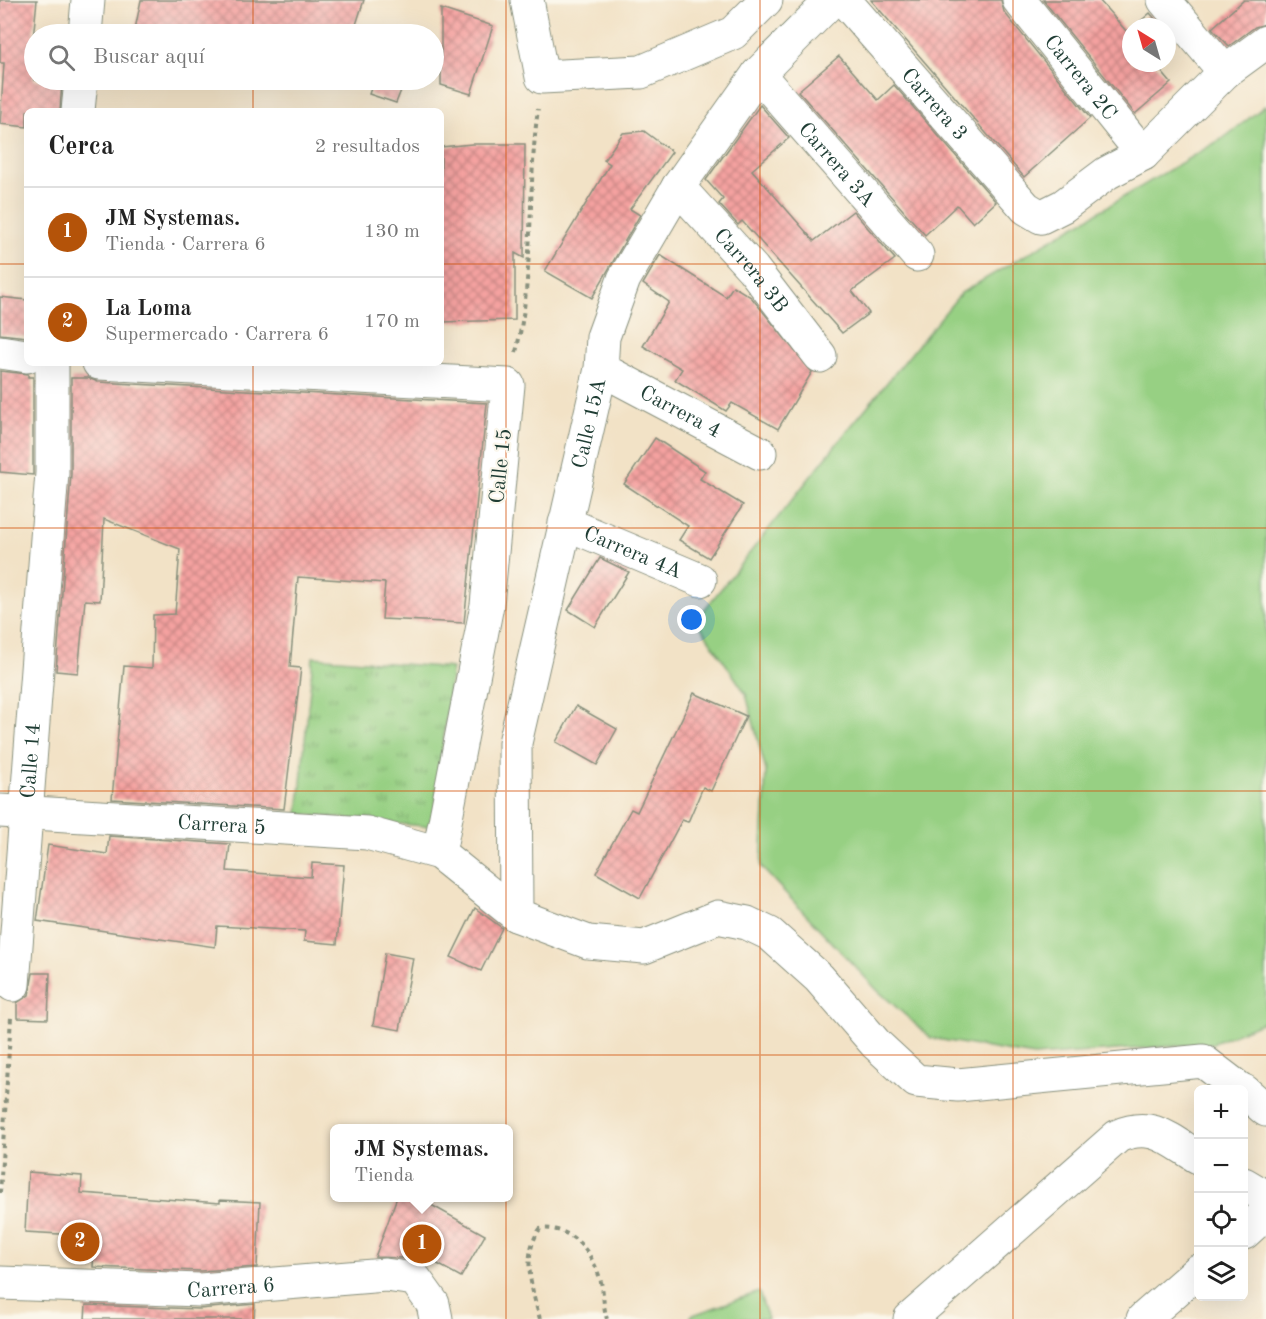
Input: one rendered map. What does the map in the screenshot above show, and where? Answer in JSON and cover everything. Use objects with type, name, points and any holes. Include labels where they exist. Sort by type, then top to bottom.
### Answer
[{"type":"street","points":[[86,24],[88,0]]},
{"type":"street","points":[[527,0],[542,77],[641,72],[733,33],[766,0]]},
{"type":"street","name":"Calle 15A","points":[[516,915],[515,743],[601,369],[603,337],[624,279],[678,187],[758,74],[832,0]]},
{"type":"street","name":"Carrera 3","points":[[844,0],[1026,208],[1041,217],[1063,206],[1107,173],[1143,154]]},
{"type":"street","name":"Carrera 2C","points":[[1019,0],[1143,154]]},
{"type":"street","points":[[1164,0],[1225,72]]},
{"type":"street","points":[[1143,154],[1225,72],[1266,42]]},
{"type":"street","name":"Carrera 3A","points":[[758,74],[917,255]]},
{"type":"street","points":[[78,108],[80,90]]},
{"type":"street","name":"Carrera 3B","points":[[678,187],[753,269],[820,356]]},
{"type":"street","points":[[0,352],[24,356]]},
{"type":"street","name":"Calle 14","points":[[13,985],[13,812],[52,473],[52,366]]},
{"type":"street","points":[[155,366],[508,385]]},
{"type":"street","name":"Carrera 4","points":[[601,369],[760,453]]},
{"type":"street","name":"Calle 15","points":[[439,853],[487,605],[508,385]]},
{"type":"street","name":"Carrera 4A","points":[[565,522],[700,580]]},
{"type":"street","name":"Carrera 5","points":[[13,812],[367,833],[439,853]]},
{"type":"street","points":[[439,853],[516,915],[588,942],[644,947],[718,917],[747,923],[770,934],[819,978],[876,1044],[916,1081],[958,1085],[1203,1060],[1236,1085]]},
{"type":"street","points":[[1248,1095],[1266,1110]]},
{"type":"street","points":[[910,1319],[1118,1136],[1134,1129],[1153,1131],[1194,1155]]},
{"type":"street","points":[[1248,1186],[1266,1197]]},
{"type":"street","points":[[1248,1229],[1266,1213]]},
{"type":"street","points":[[1143,1319],[1194,1274]]},
{"type":"street","name":"Carrera 6","points":[[0,1283],[201,1290],[385,1275],[415,1279],[433,1304],[436,1319]]},
{"type":"path","points":[[508,385],[519,339],[527,283],[532,154],[542,77]]},
{"type":"path","points":[[0,1193],[13,985]]},
{"type":"path","points":[[540,1319],[529,1268],[531,1240],[540,1228],[553,1227],[572,1237],[590,1254],[601,1282],[607,1319]]},
{"type":"green space","points":[[1266,105],[1266,1021],[1214,1043],[1034,1056],[931,1038],[877,990],[761,867],[766,771],[746,694],[696,620],[961,293],[1225,137]]},
{"type":"green space","points":[[313,657],[452,668],[433,827],[298,814]]},
{"type":"green space","points":[[759,1292],[768,1319],[691,1319],[690,1316]]},
{"type":"building","points":[[0,0],[37,0],[35,24],[24,24],[24,90],[61,90],[60,108],[24,108],[24,127],[0,124],[4,63],[0,63]]},
{"type":"building","points":[[141,0],[364,0],[356,24],[136,24]]},
{"type":"building","points":[[871,0],[1001,0],[1004,12],[1090,118],[1024,177]]},
{"type":"building","points":[[1043,0],[1099,0],[1122,26],[1122,72],[1162,72],[1171,83],[1135,114]]},
{"type":"building","points":[[1244,0],[1266,0],[1266,24],[1255,27],[1229,46],[1212,28]]},
{"type":"building","points":[[441,9],[493,26],[471,94],[444,86],[444,24],[441,24]]},
{"type":"building","points":[[1150,13],[1154,18],[1144,18]]},
{"type":"building","points":[[839,56],[878,100],[894,85],[996,202],[973,223],[957,205],[925,235],[798,91]]},
{"type":"building","points":[[370,90],[401,90],[396,103],[369,94]]},
{"type":"building","points":[[760,105],[789,138],[752,170],[814,241],[853,211],[895,259],[852,291],[869,313],[842,333],[742,221],[738,225],[719,204],[723,199],[706,180]]},
{"type":"building","points":[[644,131],[672,152],[630,209],[640,215],[592,298],[545,271],[610,164],[604,160],[623,133]]},
{"type":"building","points":[[525,144],[524,258],[515,253],[515,320],[444,322],[444,147]]},
{"type":"building","points":[[660,255],[726,297],[733,286],[751,297],[812,372],[778,429],[732,403],[726,411],[675,380],[682,369],[643,346],[669,302],[643,284]]},
{"type":"building","points":[[0,297],[24,300],[24,337],[0,334]]},
{"type":"building","points":[[0,371],[28,374],[28,377],[33,377],[33,475],[0,472]]},
{"type":"building","points":[[71,378],[88,378],[98,382],[487,403],[464,623],[382,619],[385,583],[298,577],[290,667],[301,668],[284,809],[112,799],[124,666],[152,668],[153,615],[175,614],[180,549],[104,519],[100,601],[85,600],[78,673],[56,671],[71,474]]},
{"type":"building","points":[[655,438],[705,471],[700,479],[743,505],[709,558],[679,540],[688,526],[624,484]]},
{"type":"building","points":[[600,558],[629,572],[595,627],[568,610]]},
{"type":"building","points":[[694,693],[746,716],[711,791],[703,787],[688,822],[682,820],[640,898],[596,873],[631,809],[637,812]]},
{"type":"building","points":[[576,706],[617,729],[597,765],[556,742]]},
{"type":"building","points":[[109,836],[230,844],[227,871],[311,877],[312,863],[344,865],[337,944],[304,941],[305,931],[217,926],[215,947],[37,921],[48,845],[107,854]]},
{"type":"building","points":[[475,908],[502,928],[481,971],[451,957]]},
{"type":"building","points":[[385,953],[413,958],[400,1030],[373,1025]]},
{"type":"building","points":[[33,973],[50,973],[48,1019],[17,1018],[17,1003],[29,995]]},
{"type":"building","points":[[28,1172],[82,1176],[81,1193],[220,1203],[220,1200],[260,1202],[257,1267],[200,1271],[93,1267],[95,1236],[25,1232]]},
{"type":"building","points":[[395,1202],[426,1202],[485,1235],[461,1277],[407,1247],[403,1258],[375,1257]]},
{"type":"building","points":[[255,1304],[254,1319],[85,1319],[86,1305],[199,1309]]},
{"type":"place","name":"La Loma","points":[[80,1242]]},
{"type":"place","name":"JM Systemas.","points":[[422,1244]]}]
